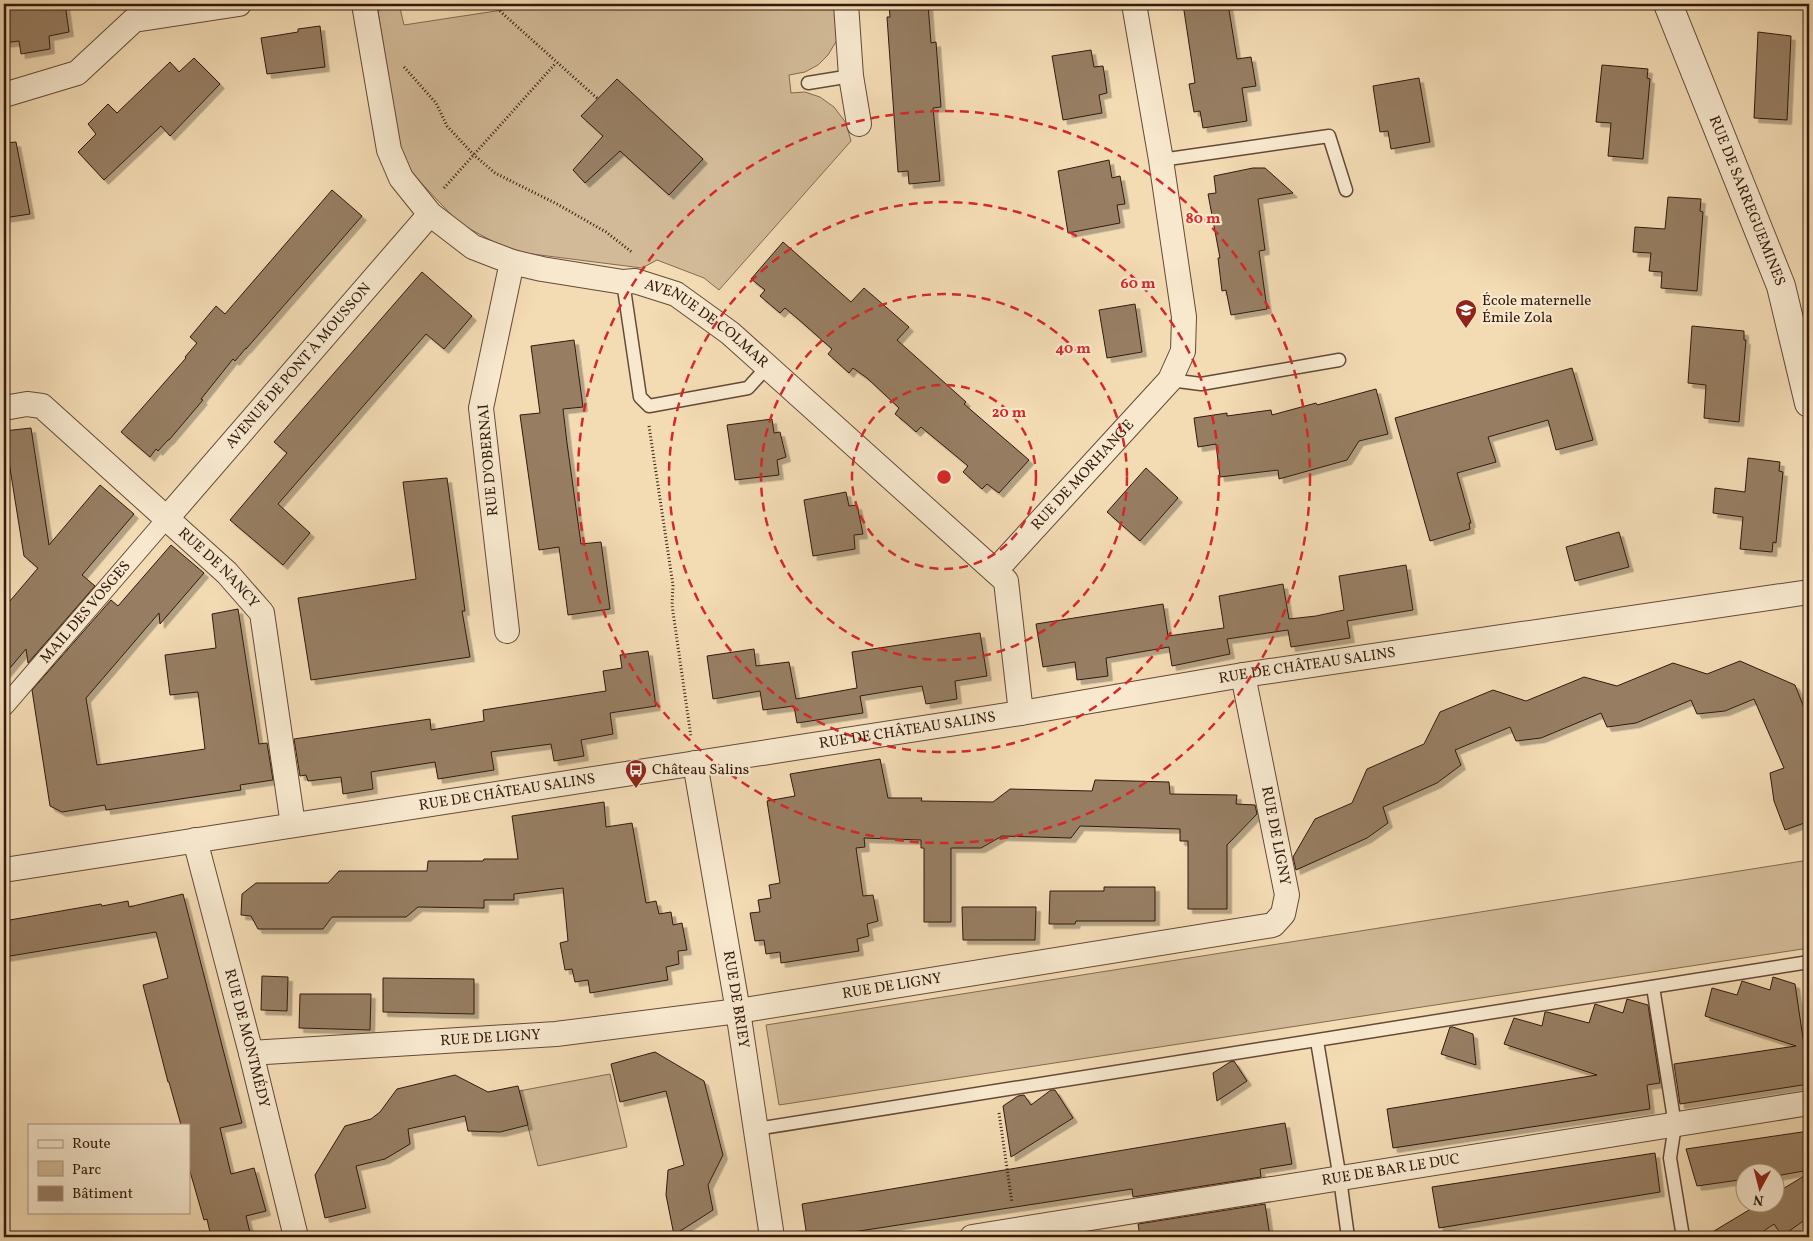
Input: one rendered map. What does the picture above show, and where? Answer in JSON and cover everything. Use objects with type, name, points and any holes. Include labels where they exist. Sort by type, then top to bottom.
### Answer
[{"type":"street","points":[[4,95],[76,73],[134,20],[239,4]]},
{"type":"street","name":"AVENUE DE COLMAR","points":[[364,4],[389,150],[401,178],[430,214],[473,247],[512,262],[542,269],[623,282],[635,281],[676,294],[730,333],[1006,581],[1021,713]]},
{"type":"street","points":[[846,4],[851,76],[859,124]]},
{"type":"street","name":"RUE DE MORHANGE","points":[[995,571],[1170,380],[1183,351],[1184,317],[1161,160],[1134,4]]},
{"type":"street","name":"RUE DE SARREGUEMINES","points":[[1668,4],[1781,286],[1809,403]]},
{"type":"street","name":"AVENUE DE PONT À MOUSSON","points":[[167,518],[430,214]]},
{"type":"street","name":"RUE D'OBERNAI","points":[[506,631],[482,408],[512,262]]},
{"type":"street","name":"RUE DE NANCY","points":[[4,408],[27,404],[42,406],[227,573],[262,613],[293,824]]},
{"type":"street","name":"MAIL DES VOSGES","points":[[4,707],[167,518]]},
{"type":"street","name":"RUE DE CHÂTEAU SALINS","points":[[4,870],[1021,713],[1243,675],[1809,592]]},
{"type":"street","name":"RUE DE LIGNY","points":[[251,1053],[556,1034],[738,1010],[1273,925],[1283,914],[1286,895],[1243,675]]},
{"type":"street","name":"RUE DE BRIEY","points":[[695,762],[738,1010],[772,1237]]},
{"type":"street","name":"RUE DE MONTMÉDY","points":[[195,840],[251,1053],[296,1237]]},
{"type":"street","name":"RUE DE BAR LE DUC","points":[[972,1237],[1017,1234],[1340,1179],[1809,1103]]},
{"type":"lane","points":[[808,83],[851,76]]},
{"type":"lane","points":[[1161,160],[1329,136],[1346,190]]},
{"type":"lane","points":[[623,282],[640,396],[648,406],[748,388],[767,366]]},
{"type":"lane","points":[[1170,380],[1201,384],[1340,360]]},
{"type":"lane","points":[[756,1129],[1809,962]]},
{"type":"lane","points":[[1653,987],[1675,1125],[1670,1158],[1683,1237]]},
{"type":"lane","points":[[1317,1041],[1348,1237]]},
{"type":"path","points":[[492,4],[598,99]]},
{"type":"path","points":[[401,61],[406,70],[436,103],[447,126],[474,155],[495,172],[606,232],[639,258],[658,270],[659,288]]},
{"type":"path","points":[[447,185],[555,64]]},
{"type":"path","points":[[648,406],[649,428],[673,585],[672,605],[695,762]]},
{"type":"path","points":[[996,1090],[1017,1234]]},
{"type":"green space","points":[[392,4],[399,4],[404,25],[542,4],[837,4],[837,40],[828,55],[818,65],[805,72],[789,75],[791,93],[805,92],[820,97],[834,107],[846,123],[851,141],[719,290],[704,278],[657,260],[642,268],[524,253],[494,242],[459,223],[409,170],[402,152],[395,121],[378,11]]},
{"type":"green space","points":[[1809,860],[1809,948],[779,1105],[766,1025]]},
{"type":"green space","points":[[610,1074],[627,1147],[538,1166],[519,1091]]},
{"type":"building","points":[[4,4],[65,4],[69,32],[49,36],[50,49],[21,54],[19,41],[4,43]]},
{"type":"building","points":[[889,4],[928,4],[931,43],[936,42],[941,107],[933,108],[940,181],[909,184],[908,171],[898,172],[887,17],[890,17]]},
{"type":"building","points":[[1183,4],[1228,4],[1237,59],[1251,57],[1256,86],[1242,88],[1247,121],[1203,128],[1200,111],[1194,112],[1189,84],[1195,83]]},
{"type":"building","points":[[320,26],[325,67],[267,74],[261,38]]},
{"type":"building","points":[[1758,32],[1791,36],[1787,120],[1754,118]]},
{"type":"building","points":[[1091,50],[1094,67],[1103,66],[1107,93],[1099,95],[1102,113],[1063,120],[1052,56]]},
{"type":"building","points":[[194,58],[220,84],[170,136],[161,126],[104,180],[78,152],[96,134],[88,124],[108,104],[117,113],[170,62],[179,72]]},
{"type":"building","points":[[1602,65],[1648,69],[1647,78],[1650,79],[1643,159],[1608,156],[1611,123],[1596,122]]},
{"type":"building","points":[[1419,78],[1430,142],[1391,149],[1388,131],[1380,132],[1373,86]]},
{"type":"building","points":[[617,79],[703,159],[669,195],[620,151],[585,183],[573,170],[603,136],[581,116]]},
{"type":"building","points":[[16,142],[30,214],[4,218],[4,143]]},
{"type":"building","points":[[1109,160],[1112,178],[1120,176],[1125,204],[1117,205],[1120,223],[1068,233],[1058,171]]},
{"type":"building","points":[[1253,168],[1265,168],[1293,193],[1258,199],[1265,250],[1259,251],[1267,309],[1231,315],[1226,290],[1222,291],[1218,258],[1220,258],[1208,194],[1216,193],[1214,176]]},
{"type":"building","points":[[332,190],[362,216],[246,349],[235,361],[233,359],[201,399],[203,400],[169,440],[158,451],[156,449],[150,457],[121,432],[186,358],[197,343],[190,337],[216,306],[225,314]]},
{"type":"building","points":[[1668,197],[1701,199],[1700,211],[1703,212],[1697,291],[1661,288],[1662,272],[1649,271],[1651,253],[1633,252],[1635,227],[1665,229]]},
{"type":"building","points":[[783,242],[851,302],[864,288],[909,327],[897,340],[966,402],[964,404],[1029,460],[999,493],[987,484],[982,489],[963,472],[968,466],[921,427],[916,432],[895,414],[899,408],[867,378],[853,368],[849,373],[828,354],[832,349],[798,319],[785,308],[780,313],[760,296],[765,290],[751,279]]},
{"type":"building","points":[[422,272],[472,316],[444,349],[426,334],[278,504],[310,533],[283,565],[230,520],[287,453],[274,442]]},
{"type":"building","points":[[1135,304],[1142,352],[1107,358],[1099,310]]},
{"type":"building","points":[[1692,326],[1744,331],[1744,340],[1746,340],[1739,422],[1704,418],[1706,385],[1688,383]]},
{"type":"building","points":[[574,340],[583,407],[563,409],[567,443],[581,544],[601,542],[610,609],[568,615],[559,547],[539,550],[520,415],[540,413],[531,346]]},
{"type":"building","points":[[1572,368],[1593,440],[1556,450],[1548,420],[1488,437],[1496,462],[1457,473],[1471,523],[1469,523],[1470,529],[1430,541],[1395,418]]},
{"type":"building","points":[[1376,389],[1388,434],[1359,441],[1347,460],[1279,479],[1278,470],[1220,477],[1216,444],[1198,447],[1194,418],[1227,413],[1227,416],[1271,410],[1272,415]]},
{"type":"building","points":[[772,419],[774,433],[780,432],[786,457],[777,460],[779,475],[735,480],[727,425]]},
{"type":"building","points":[[31,428],[49,545],[100,485],[134,514],[82,575],[95,586],[28,663],[26,649],[4,675],[4,608],[38,568],[24,556],[4,431]]},
{"type":"building","points":[[1748,458],[1780,462],[1779,471],[1783,472],[1776,543],[1773,542],[1772,552],[1740,549],[1743,517],[1713,513],[1715,488],[1745,492]]},
{"type":"building","points":[[1146,468],[1178,498],[1140,541],[1107,512]]},
{"type":"building","points":[[447,478],[465,611],[462,611],[470,657],[311,680],[298,598],[416,579],[403,482]]},
{"type":"building","points":[[846,492],[849,506],[857,505],[863,534],[854,535],[855,549],[813,556],[804,500]]},
{"type":"building","points":[[1619,532],[1629,567],[1575,581],[1566,547]]},
{"type":"building","points":[[171,545],[204,573],[160,624],[159,613],[86,698],[97,765],[205,749],[198,692],[170,695],[165,655],[216,648],[212,614],[238,609],[259,744],[267,743],[273,780],[240,785],[241,790],[106,810],[105,805],[62,812],[50,806],[32,690],[111,600],[118,606]]},
{"type":"building","points":[[1406,565],[1413,610],[1347,621],[1350,638],[1291,647],[1288,630],[1227,639],[1230,654],[1172,666],[1169,647],[1106,658],[1108,676],[1077,680],[1075,662],[1043,667],[1036,624],[1163,604],[1168,636],[1224,628],[1219,596],[1283,584],[1289,619],[1316,616],[1344,610],[1339,576]]},
{"type":"building","points":[[980,633],[987,676],[955,681],[957,699],[926,704],[922,686],[860,696],[863,713],[797,723],[794,706],[763,710],[760,691],[713,699],[707,656],[754,649],[756,666],[789,662],[796,699],[857,688],[852,652]]},
{"type":"building","points":[[648,651],[656,706],[610,713],[613,734],[581,740],[584,756],[554,761],[551,744],[491,752],[494,770],[438,779],[435,762],[371,772],[373,789],[343,794],[341,777],[308,781],[306,775],[300,776],[294,739],[430,719],[431,730],[484,721],[483,710],[606,691],[603,671],[622,668],[620,655]]},
{"type":"building","points":[[1740,661],[1795,685],[1809,720],[1809,828],[1807,822],[1785,830],[1774,801],[1770,773],[1784,768],[1754,699],[1725,711],[1697,714],[1691,700],[1636,723],[1607,727],[1601,713],[1541,738],[1516,741],[1510,727],[1455,750],[1461,765],[1437,783],[1383,807],[1388,823],[1367,838],[1296,870],[1293,857],[1315,819],[1352,803],[1367,769],[1424,744],[1440,712],[1493,690],[1526,701],[1584,677],[1617,686],[1673,663],[1707,674]]},
{"type":"building","points":[[880,759],[888,798],[922,798],[921,801],[993,802],[1010,789],[1092,791],[1095,780],[1169,782],[1170,794],[1237,795],[1236,804],[1255,805],[1257,814],[1227,845],[1227,909],[1188,909],[1188,841],[1180,841],[1180,829],[1080,826],[1071,838],[1002,836],[981,848],[951,848],[951,922],[924,922],[924,848],[921,848],[921,840],[864,838],[865,847],[856,848],[863,896],[873,895],[878,921],[867,924],[869,936],[857,939],[859,951],[781,963],[780,952],[766,954],[764,940],[755,941],[750,913],[760,912],[758,900],[771,898],[769,885],[780,883],[767,801],[795,796],[790,774]]},
{"type":"building","points":[[604,802],[606,827],[632,823],[646,903],[656,901],[659,914],[671,912],[673,925],[682,923],[687,950],[678,951],[679,964],[666,967],[668,980],[590,993],[588,980],[575,982],[572,969],[565,970],[560,943],[568,941],[563,888],[514,894],[514,900],[484,900],[484,908],[418,907],[406,917],[332,917],[323,929],[258,929],[251,916],[241,915],[242,894],[256,883],[328,883],[339,871],[427,871],[428,861],[518,859],[512,816]]},
{"type":"building","points":[[1104,887],[1155,887],[1155,921],[1076,921],[1075,924],[1049,924],[1050,891],[1104,891]]},
{"type":"building","points":[[183,894],[242,1123],[220,1128],[231,1174],[254,1168],[266,1211],[246,1216],[251,1237],[211,1237],[207,1219],[204,1220],[190,1171],[190,1124],[181,1124],[143,985],[168,978],[156,932],[4,957],[4,921],[101,904],[102,906],[128,901],[129,907]]},
{"type":"building","points":[[962,907],[1036,907],[1035,940],[963,940]]},
{"type":"building","points":[[262,976],[288,977],[287,1011],[261,1010]]},
{"type":"building","points":[[1773,977],[1795,984],[1804,1045],[1809,1044],[1809,1084],[1680,1104],[1674,1064],[1796,1046],[1705,1016],[1712,988],[1737,995],[1742,981],[1770,990]]},
{"type":"building","points":[[383,978],[474,979],[474,1014],[383,1012]]},
{"type":"building","points":[[300,994],[371,994],[370,1030],[299,1028]]},
{"type":"building","points":[[1627,999],[1648,1005],[1660,1083],[1647,1085],[1650,1109],[1393,1148],[1387,1109],[1597,1075],[1504,1044],[1514,1018],[1542,1026],[1545,1012],[1547,1012],[1589,1023],[1595,1004],[1623,1013]]},
{"type":"building","points":[[1450,1027],[1473,1034],[1476,1065],[1441,1054]]},
{"type":"building","points":[[655,1052],[704,1081],[723,1155],[708,1185],[713,1210],[674,1235],[666,1195],[668,1170],[684,1165],[666,1091],[620,1102],[611,1064]]},
{"type":"building","points":[[1234,1061],[1247,1081],[1217,1101],[1213,1073]]},
{"type":"building","points":[[455,1075],[488,1092],[518,1086],[528,1125],[500,1132],[468,1131],[465,1116],[408,1129],[410,1144],[385,1159],[356,1166],[366,1208],[325,1218],[315,1175],[345,1126],[371,1119],[380,1112],[397,1089]]},
{"type":"building","points":[[1051,1090],[1055,1090],[1073,1118],[1011,1157],[1003,1106],[1018,1096],[1024,1095],[1031,1105]]},
{"type":"building","points":[[1285,1123],[1292,1164],[1260,1169],[1261,1177],[1133,1197],[1132,1189],[840,1234],[807,1237],[802,1204]]},
{"type":"building","points":[[1809,1131],[1809,1170],[1786,1174],[1786,1164],[1736,1164],[1736,1180],[1697,1186],[1686,1149]]},
{"type":"building","points":[[1655,1153],[1660,1192],[1439,1228],[1432,1187]]},
{"type":"building","points":[[1809,1173],[1809,1217],[1782,1236],[1774,1224],[1755,1237],[1704,1237],[1742,1214],[1786,1214],[1786,1187]]},
{"type":"building","points":[[1265,1204],[1270,1237],[1140,1237],[1138,1224]]},
{"type":"place","name":"École maternelle Émile Zola","points":[[1466,329]]},
{"type":"place","name":"Château Salins","points":[[636,789]]}]
